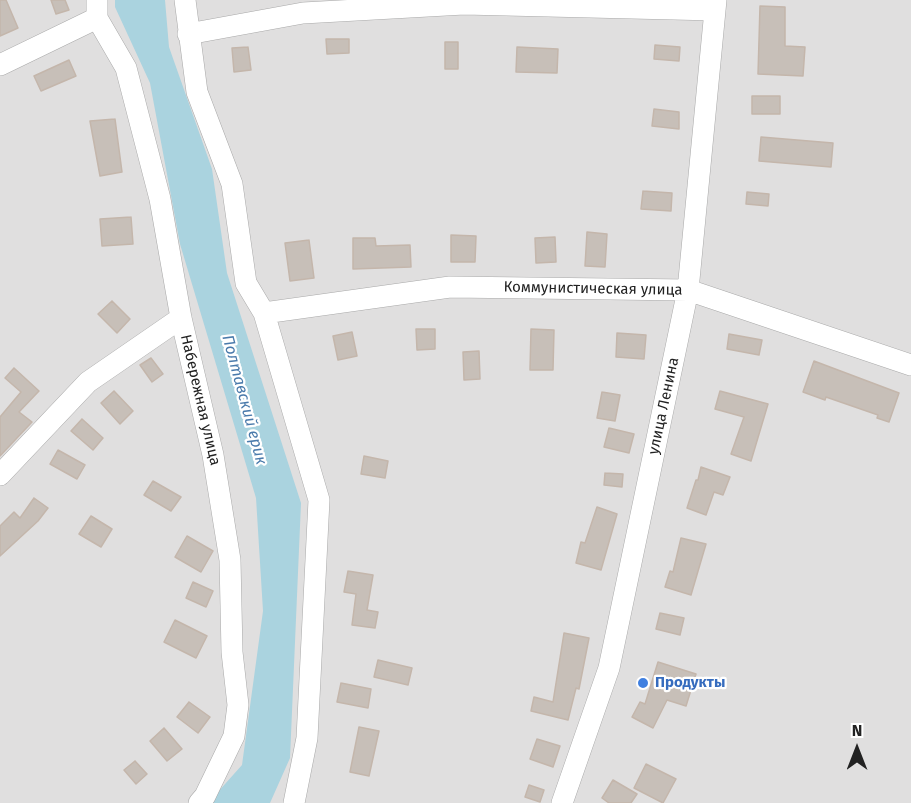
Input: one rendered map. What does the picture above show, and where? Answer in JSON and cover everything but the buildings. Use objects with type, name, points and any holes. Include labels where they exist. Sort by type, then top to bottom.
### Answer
[{"type":"street","points":[[185,0],[197,92],[232,184],[246,283],[264,313],[319,500],[307,738],[294,803]]},
{"type":"street","points":[[188,34],[303,13],[464,2],[715,5]]},
{"type":"street","name":"улица Ленина","points":[[562,803],[609,668],[688,291],[715,5]]},
{"type":"street","points":[[0,64],[97,9]]},
{"type":"street","name":"Набережная улица","points":[[97,9],[126,68],[160,198],[181,318],[213,455],[230,560],[232,652],[238,705],[234,736],[206,796],[199,803]]},
{"type":"street","name":"Коммунистическая улица","points":[[264,313],[450,287],[688,291],[911,365]]},
{"type":"street","points":[[0,476],[88,382],[181,318]]},
{"type":"shaded area","points":[[0,0],[911,0],[911,803],[0,803]]},
{"type":"water","name":"Полтавский ерик","points":[[115,0],[165,0],[169,47],[212,169],[227,273],[301,503],[290,758],[270,803],[208,803],[242,765],[263,611],[256,498],[180,244],[150,83],[115,7]]},
{"type":"place","name":"Продукты","points":[[643,683]]}]
